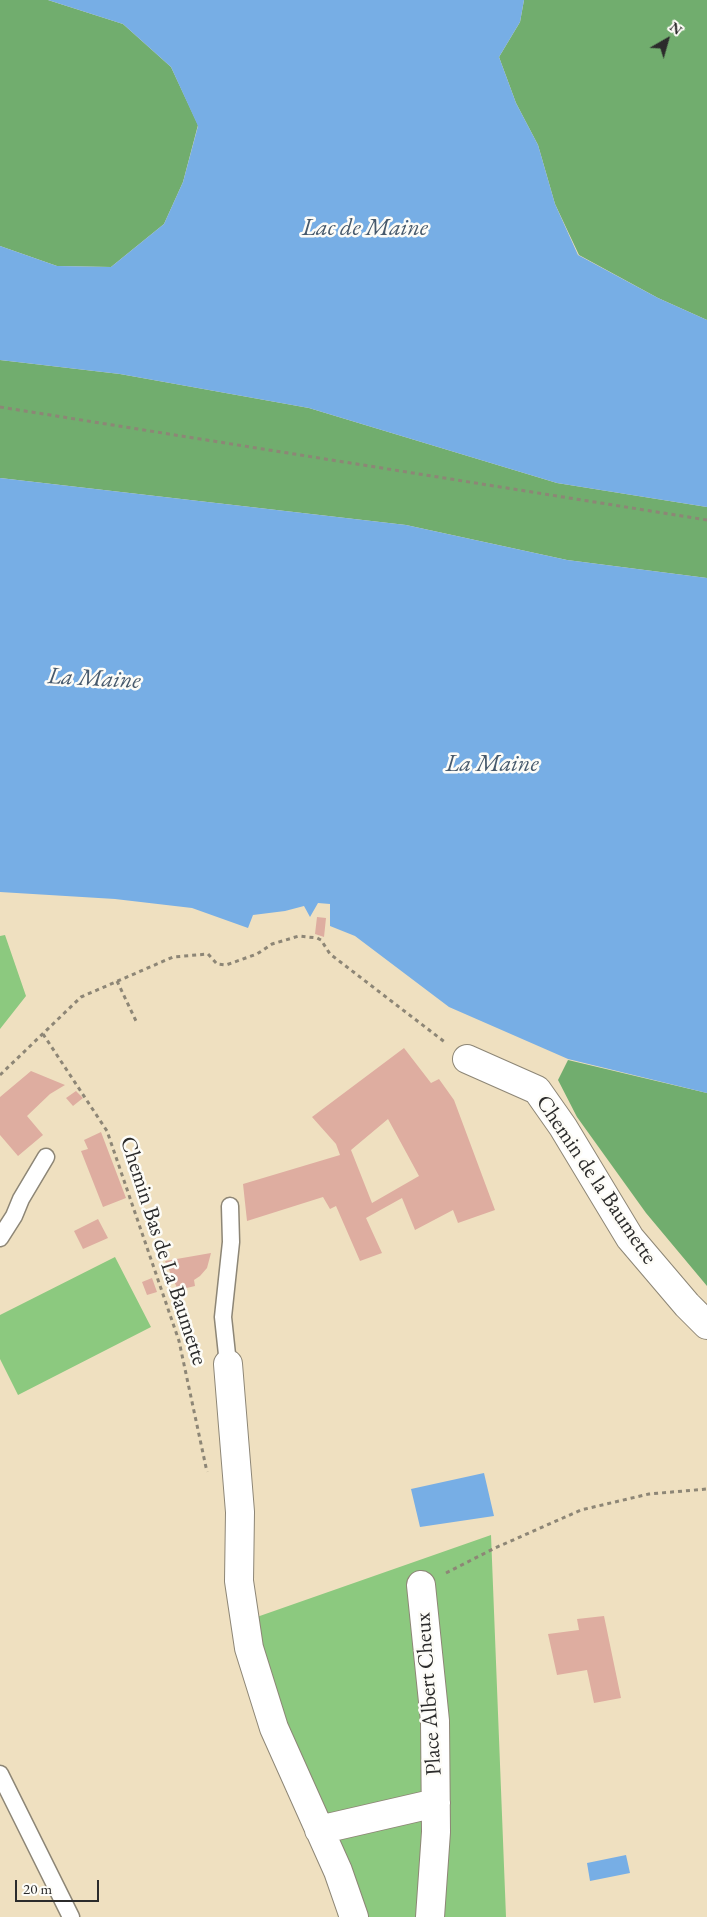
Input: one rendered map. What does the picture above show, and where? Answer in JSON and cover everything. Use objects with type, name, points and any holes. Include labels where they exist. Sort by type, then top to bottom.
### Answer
[{"type":"street","name":"Chemin de la Baumette","points":[[466,1059],[537,1090],[563,1127],[630,1238],[687,1305],[707,1325]]},
{"type":"street","points":[[228,1364],[240,1512],[239,1581],[249,1648],[274,1728],[338,1871],[354,1917]]},
{"type":"street","name":"Place Albert Cheux","points":[[421,1585],[435,1720],[436,1832],[430,1917]]},
{"type":"street","name":"Place Albert Cheux","points":[[319,1830],[436,1804]]},
{"type":"lane","points":[[0,1238],[46,1157]]},
{"type":"lane","points":[[228,1364],[223,1317],[231,1242],[230,1206]]},
{"type":"lane","points":[[0,1774],[71,1917]]},
{"type":"path","points":[[0,407],[707,520]]},
{"type":"path","points":[[0,1075],[81,997],[173,957],[208,954],[217,964],[226,966],[257,954],[272,944],[299,936],[321,940],[330,954],[466,1059]]},
{"type":"path","points":[[117,981],[136,1021]]},
{"type":"path","name":"Chemin Bas de La Baumette","points":[[43,1034],[107,1131],[179,1341],[208,1476]]},
{"type":"path","points":[[421,1585],[495,1548],[581,1510],[649,1494],[707,1489]]},
{"type":"green space","points":[[0,0],[48,0],[123,24],[171,67],[198,125],[183,182],[164,224],[111,267],[57,266],[0,246]]},
{"type":"green space","points":[[524,0],[707,0],[707,320],[658,298],[579,255],[555,204],[538,145],[516,103],[499,57],[520,22]]},
{"type":"green space","points":[[0,360],[120,374],[309,408],[557,483],[707,507],[707,578],[567,560],[406,525],[0,478]]},
{"type":"green space","points":[[5,935],[26,996],[0,1029],[0,936]]},
{"type":"green space","points":[[568,1060],[707,1093],[707,1286],[646,1213],[577,1117],[558,1080]]},
{"type":"green space","points":[[115,1257],[151,1327],[18,1395],[0,1359],[0,1315]]},
{"type":"green space","points":[[491,1535],[506,1917],[338,1917],[332,1877],[234,1625]]},
{"type":"water","name":"Lac de Maine","points":[[48,0],[524,0],[520,22],[499,57],[516,103],[538,145],[555,204],[578,255],[658,298],[707,320],[707,507],[557,483],[309,408],[120,374],[0,360],[0,246],[57,266],[111,267],[164,224],[183,182],[198,126],[171,67],[123,24]]},
{"type":"water","name":"La Maine","points":[[0,478],[406,525],[567,560],[707,578],[707,1093],[568,1059],[449,1007],[355,936],[330,926],[330,904],[318,903],[310,917],[304,906],[285,911],[253,915],[248,928],[192,908],[115,899],[0,892]]},
{"type":"water","points":[[484,1473],[494,1516],[420,1527],[411,1489]]},
{"type":"water","points":[[626,1855],[630,1873],[590,1881],[587,1863]]},
{"type":"building","points":[[317,917],[326,918],[324,937],[315,934]]},
{"type":"building","points":[[404,1048],[431,1083],[439,1079],[454,1100],[495,1210],[458,1223],[453,1210],[415,1230],[402,1198],[366,1218],[382,1253],[360,1261],[336,1206],[330,1209],[323,1197],[247,1221],[243,1184],[340,1155],[336,1144],[312,1117]],"holes":[[[388,1119],[419,1176],[372,1203],[351,1150]]]},
{"type":"building","points":[[31,1071],[65,1085],[50,1094],[27,1116],[43,1135],[18,1156],[0,1135],[0,1097]]},
{"type":"building","points":[[76,1091],[83,1098],[73,1106],[66,1098]]},
{"type":"building","points":[[101,1132],[126,1198],[103,1207],[81,1151],[88,1149],[84,1140]]},
{"type":"building","points":[[98,1219],[108,1238],[83,1249],[74,1231]]},
{"type":"building","points":[[211,1253],[207,1268],[194,1280],[195,1286],[178,1290],[165,1261]]},
{"type":"building","points":[[152,1278],[157,1292],[147,1295],[142,1282]]},
{"type":"building","points":[[604,1616],[621,1698],[594,1703],[587,1670],[557,1675],[548,1634],[579,1630],[577,1619]]}]
